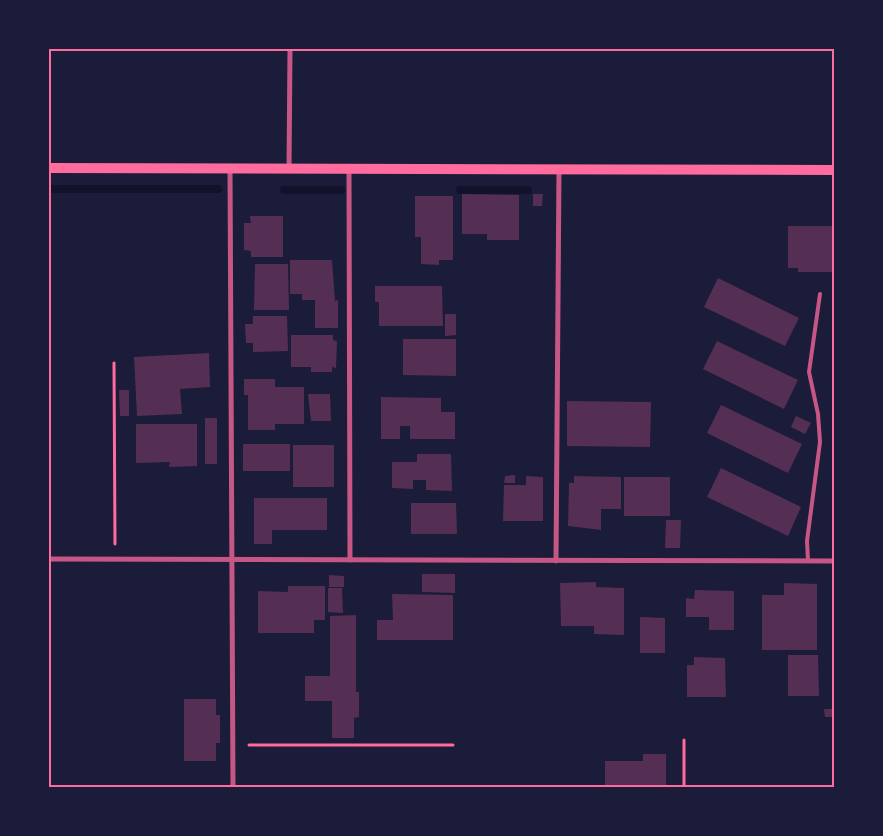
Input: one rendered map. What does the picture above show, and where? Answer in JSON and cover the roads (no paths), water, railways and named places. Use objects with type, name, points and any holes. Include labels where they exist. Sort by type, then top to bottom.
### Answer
[{"type":"main road","points":[[49,168],[834,170]]},
{"type":"street","points":[[289,169],[290,49]]},
{"type":"street","points":[[230,168],[233,787]]},
{"type":"street","points":[[349,170],[350,560]]},
{"type":"street","points":[[556,560],[559,170]]},
{"type":"street","points":[[49,559],[834,561]]},
{"type":"lane","points":[[808,561],[807,541],[820,442],[818,414],[809,372],[820,294]]},
{"type":"waterway","points":[[49,189],[218,189]]},
{"type":"waterway","points":[[284,190],[341,190]]},
{"type":"waterway","points":[[460,190],[528,190]]}]
